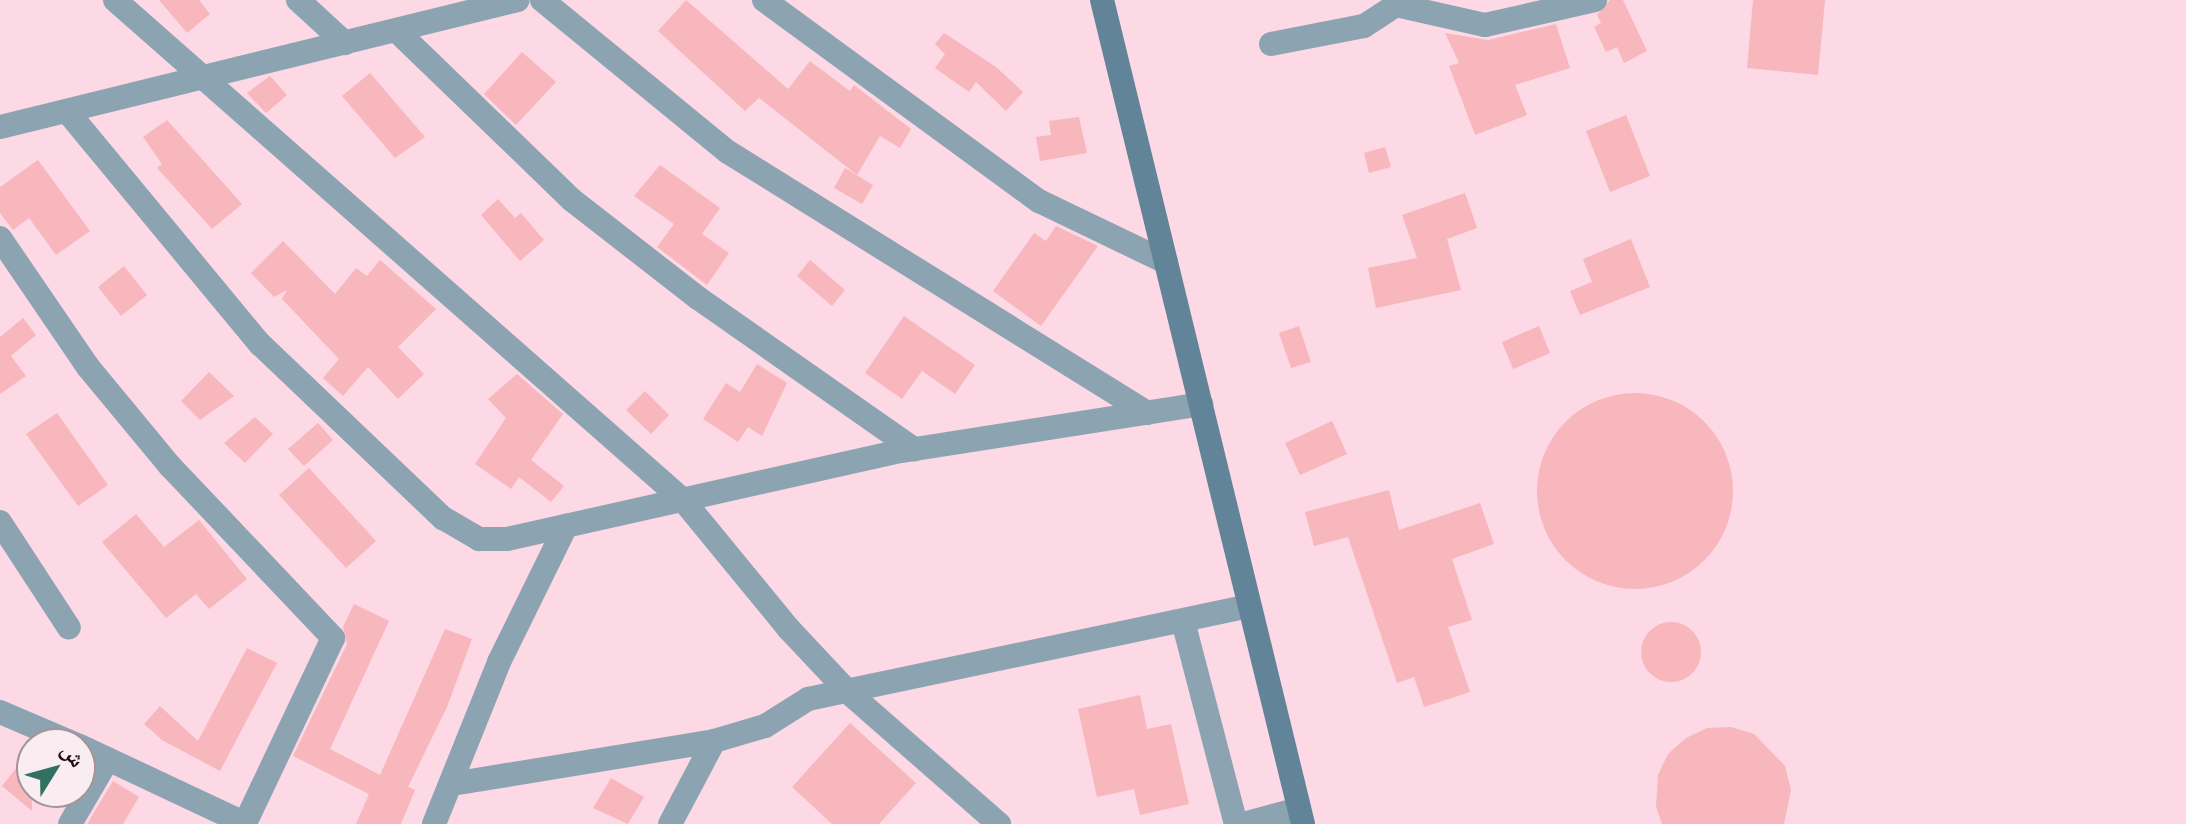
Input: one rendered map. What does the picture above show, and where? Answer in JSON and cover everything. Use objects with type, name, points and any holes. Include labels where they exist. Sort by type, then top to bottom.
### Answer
[{"type":"street","points":[[115,0],[683,500],[788,628],[848,692],[999,824]]},
{"type":"street","points":[[298,0],[345,43]]},
{"type":"street","points":[[0,127],[397,31],[490,3],[518,0]]},
{"type":"street","points":[[542,0],[728,152],[1148,413]]},
{"type":"street","points":[[764,0],[1039,201],[1166,262]]},
{"type":"street","points":[[1102,0],[1301,816],[1243,824]]},
{"type":"street","points":[[1271,44],[1364,26],[1396,5],[1485,25],[1595,0]]},
{"type":"street","points":[[397,31],[572,200],[698,298],[914,449]]},
{"type":"street","points":[[67,111],[260,344],[443,518],[479,539],[507,539],[914,449],[1201,404]]},
{"type":"street","points":[[0,238],[88,367],[152,444],[286,593],[333,638],[245,824],[96,754]]},
{"type":"street","points":[[0,522],[69,628]]},
{"type":"street","points":[[434,824],[499,662],[566,526]]},
{"type":"street","points":[[452,784],[714,741],[765,726],[808,699],[1249,606]]},
{"type":"street","points":[[1183,621],[1236,824]]},
{"type":"street","points":[[0,712],[37,728]]},
{"type":"street","points":[[670,824],[714,741]]},
{"type":"street","points":[[70,824],[108,759]]},
{"type":"building","points":[[159,0],[199,0],[210,14],[187,33]]},
{"type":"building","points":[[686,0],[788,89],[810,61],[850,91],[854,85],[911,129],[900,148],[880,136],[857,175],[759,98],[745,111],[658,31]]},
{"type":"building","points":[[1610,0],[1623,0],[1647,51],[1624,63],[1617,47],[1606,52],[1594,27],[1601,23],[1597,15]]},
{"type":"building","points":[[1753,0],[1825,0],[1818,75],[1747,68]]},
{"type":"building","points":[[1556,24],[1570,68],[1515,85],[1527,115],[1475,135],[1449,66],[1459,63],[1445,33],[1488,40]]},
{"type":"building","points":[[944,33],[996,67],[1023,92],[1006,111],[976,82],[969,92],[935,68],[945,54],[935,44]]},
{"type":"building","points":[[522,52],[556,82],[516,125],[484,94]]},
{"type":"building","points":[[370,73],[425,137],[395,158],[342,96]]},
{"type":"building","points":[[270,76],[287,95],[266,113],[247,93]]},
{"type":"building","points":[[1626,115],[1650,176],[1610,192],[1586,131]]},
{"type":"building","points":[[1079,117],[1087,153],[1040,161],[1036,137],[1051,135],[1049,121]]},
{"type":"building","points":[[167,120],[242,204],[212,229],[157,168],[162,164],[143,137]]},
{"type":"building","points":[[1385,147],[1391,167],[1369,173],[1364,153]]},
{"type":"building","points":[[38,160],[90,231],[56,255],[29,218],[13,230],[0,213],[0,187]]},
{"type":"building","points":[[660,165],[720,208],[702,234],[729,253],[707,285],[657,247],[674,224],[634,196]]},
{"type":"building","points":[[845,168],[873,185],[862,204],[834,188]]},
{"type":"building","points":[[1465,193],[1477,228],[1447,239],[1461,290],[1376,308],[1368,268],[1417,258],[1402,215]]},
{"type":"building","points":[[498,199],[515,218],[521,213],[544,240],[520,261],[481,215]]},
{"type":"building","points":[[1056,226],[1098,246],[1041,326],[993,291],[1034,233],[1046,241]]},
{"type":"building","points":[[1631,239],[1650,287],[1580,315],[1570,291],[1592,282],[1583,259]]},
{"type":"building","points":[[283,241],[335,294],[356,268],[367,276],[380,260],[436,309],[398,347],[424,374],[398,399],[368,367],[343,396],[323,378],[339,359],[282,299],[287,290],[274,297],[251,273]]},
{"type":"building","points":[[810,260],[845,290],[832,306],[797,276]]},
{"type":"building","points":[[124,266],[147,295],[121,316],[98,287]]},
{"type":"building","points":[[904,316],[975,365],[955,394],[922,371],[902,399],[865,373]]},
{"type":"building","points":[[23,318],[36,335],[11,356],[26,376],[0,394],[0,337]]},
{"type":"building","points":[[1299,326],[1311,362],[1291,368],[1279,333]]},
{"type":"building","points":[[1539,326],[1550,353],[1513,369],[1502,342]]},
{"type":"building","points":[[757,364],[787,383],[762,436],[748,427],[738,442],[703,419],[726,383],[740,392]]},
{"type":"building","points":[[209,372],[234,396],[200,420],[181,401]]},
{"type":"building","points":[[517,374],[563,414],[531,460],[564,486],[551,502],[519,477],[511,489],[475,464],[506,418],[488,399]]},
{"type":"building","points":[[645,391],[669,415],[651,434],[626,410]]},
{"type":"building","points":[[1635,393],[1672,401],[1704,422],[1725,454],[1733,491],[1725,528],[1704,560],[1672,581],[1635,589],[1598,581],[1566,560],[1545,528],[1537,491],[1545,454],[1566,422],[1598,401]]},
{"type":"building","points":[[57,413],[108,485],[78,506],[26,434]]},
{"type":"building","points":[[255,417],[273,434],[245,463],[224,443]]},
{"type":"building","points":[[1332,421],[1347,454],[1300,475],[1285,443]]},
{"type":"building","points":[[318,423],[333,440],[304,466],[288,449]]},
{"type":"building","points":[[309,468],[376,541],[346,568],[279,495]]},
{"type":"building","points":[[1389,490],[1399,530],[1480,503],[1494,544],[1452,559],[1472,620],[1448,627],[1470,692],[1424,707],[1414,677],[1397,683],[1348,537],[1314,546],[1305,512]]},
{"type":"building","points":[[136,514],[164,547],[199,520],[247,579],[209,609],[196,594],[166,618],[102,542]]},
{"type":"building","points":[[354,604],[389,621],[330,749],[380,775],[445,629],[472,639],[447,707],[408,787],[415,790],[401,824],[356,824],[369,794],[293,756],[347,644],[343,627]]},
{"type":"building","points":[[1671,622],[1683,624],[1692,631],[1699,640],[1699,664],[1692,673],[1683,680],[1671,682],[1659,680],[1650,673],[1643,664],[1641,652],[1643,640],[1650,631],[1659,624]]},
{"type":"building","points":[[247,648],[277,663],[220,771],[162,740],[144,724],[160,706],[198,741]]},
{"type":"building","points":[[1140,695],[1147,729],[1171,724],[1189,804],[1140,815],[1134,789],[1097,797],[1078,709]]},
{"type":"building","points":[[850,723],[916,783],[879,824],[832,824],[792,787]]},
{"type":"building","points":[[1731,727],[1754,734],[1785,766],[1791,790],[1784,824],[1662,824],[1656,807],[1658,775],[1668,754],[1686,738],[1707,728]]},
{"type":"building","points":[[16,768],[16,798],[2,786]]},
{"type":"building","points":[[611,778],[644,797],[628,824],[593,808]]},
{"type":"building","points":[[113,781],[139,797],[123,824],[87,824]]}]
